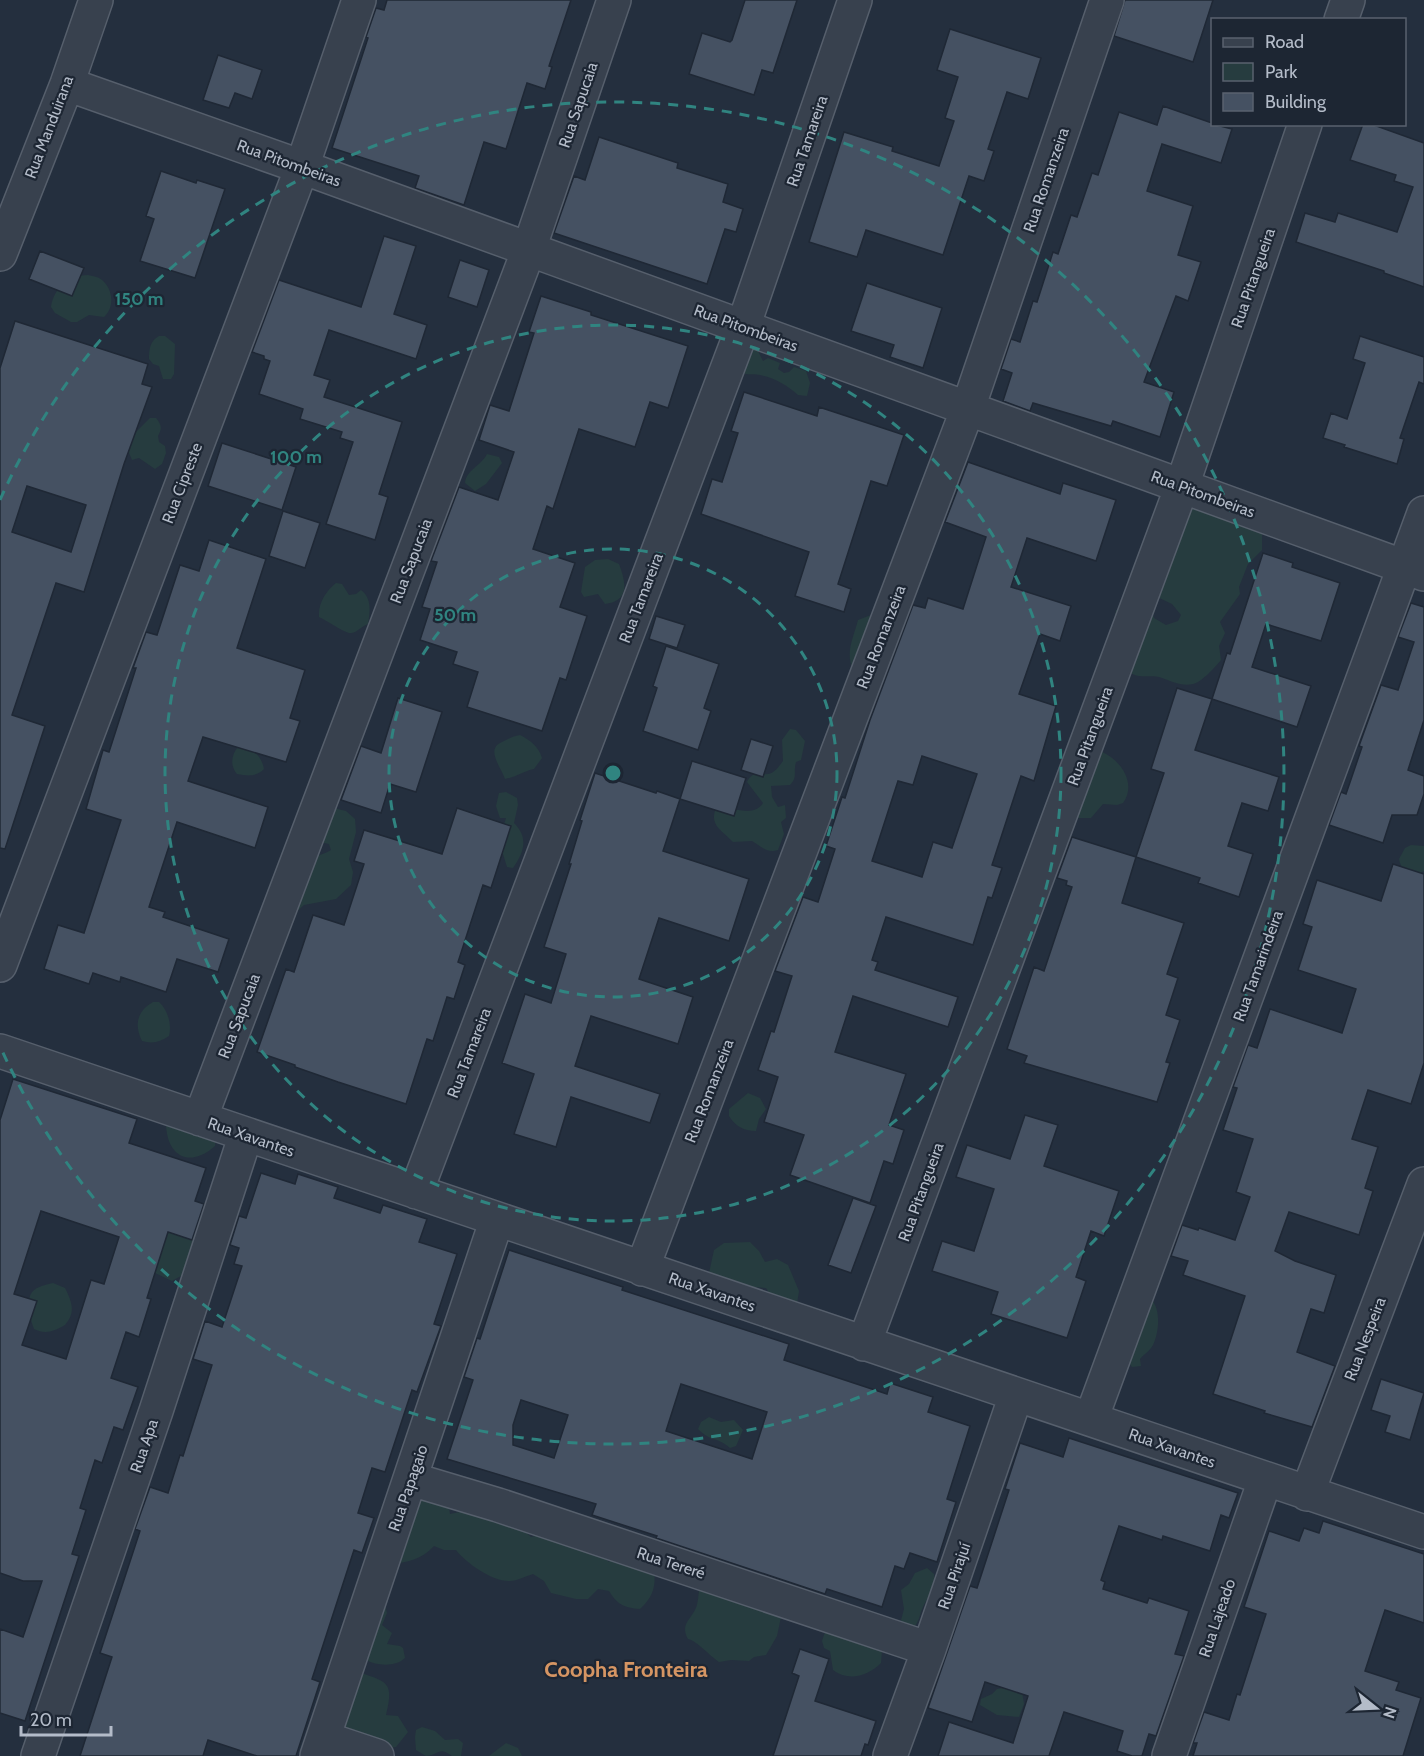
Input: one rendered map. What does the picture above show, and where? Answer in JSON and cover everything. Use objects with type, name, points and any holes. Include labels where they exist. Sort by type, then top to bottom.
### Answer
[{"type":"street","name":"Rua Manduirana","points":[[0,254],[67,84],[96,0]]},
{"type":"street","name":"Rua Cipreste","points":[[0,965],[302,167],[359,0]]},
{"type":"street","name":"Rua Sapucaia","points":[[200,1119],[529,249],[614,0]]},
{"type":"street","name":"Rua Tamareira","points":[[416,1192],[743,327],[855,0]]},
{"type":"street","name":"Rua Romanzeira","points":[[642,1269],[968,408],[1107,0]]},
{"type":"street","points":[[1342,18],[1348,0]]},
{"type":"street","name":"Rua Pitombeiras","points":[[67,84],[1415,571]]},
{"type":"street","name":"Rua Pitangueira","points":[[864,1344],[1182,486],[1304,126]]},
{"type":"street","name":"Rua Tamarindeira","points":[[1091,1419],[1415,571],[1424,513]]},
{"type":"street","name":"Rua Xavantes","points":[[0,1051],[1424,1532]]},
{"type":"street","name":"Rua Apa","points":[[38,1756],[156,1411],[246,1134]]},
{"type":"street","name":"Rua Nespeira","points":[[1306,1494],[1424,1184]]},
{"type":"street","name":"Rua Papagaio","points":[[320,1747],[497,1220]]},
{"type":"street","name":"Rua Pirajuí","points":[[890,1756],[1016,1395]]},
{"type":"street","name":"Rua Tereré","points":[[411,1479],[498,1505],[929,1649]]},
{"type":"street","name":"Rua Lajeado","points":[[1169,1756],[1265,1480]]},
{"type":"street","points":[[320,1747],[377,1756]]},
{"type":"green space","points":[[88,275],[97,277],[106,284],[111,298],[108,313],[104,317],[89,315],[77,322],[71,322],[55,313],[51,307],[59,288],[69,280]]},
{"type":"green space","points":[[159,336],[165,336],[175,344],[174,374],[171,379],[163,379],[159,366],[153,364],[149,359],[151,346]]},
{"type":"green space","points":[[745,346],[757,349],[763,361],[768,358],[780,363],[778,369],[784,373],[794,367],[806,371],[810,383],[807,396],[798,395],[771,378],[741,372]]},
{"type":"green space","points":[[150,418],[156,418],[160,425],[159,442],[165,446],[166,453],[162,464],[155,469],[139,458],[132,460],[127,448],[132,436]]},
{"type":"green space","points":[[487,454],[499,457],[502,463],[486,484],[475,491],[465,483],[466,479]]},
{"type":"green space","points":[[1190,506],[1262,530],[1262,550],[1248,564],[1239,587],[1240,594],[1220,622],[1225,633],[1219,646],[1221,660],[1200,680],[1185,685],[1159,677],[1139,676],[1128,671],[1113,657],[1107,640],[1113,637],[1117,623],[1116,610],[1152,611],[1154,618],[1166,625],[1178,621],[1181,615],[1172,604],[1155,596]]},
{"type":"green space","points":[[608,559],[619,564],[624,590],[619,599],[605,604],[598,594],[584,597],[581,592],[585,567],[595,560]]},
{"type":"green space","points":[[336,583],[342,584],[349,595],[361,590],[369,601],[368,624],[353,633],[348,633],[319,617],[323,598]]},
{"type":"green space","points":[[871,615],[877,616],[896,641],[892,660],[879,675],[854,670],[850,658],[858,620]]},
{"type":"green space","points":[[790,729],[796,730],[805,741],[801,760],[796,762],[795,777],[790,785],[771,786],[772,797],[778,807],[785,805],[786,818],[781,822],[784,834],[778,850],[767,850],[752,841],[733,842],[716,825],[715,811],[721,809],[753,810],[763,803],[747,782],[753,775],[775,771],[783,761],[782,740]]},
{"type":"green space","points":[[520,735],[534,744],[542,758],[534,769],[505,779],[494,754],[495,749],[502,742]]},
{"type":"green space","points":[[238,747],[255,753],[261,759],[264,769],[252,775],[237,774],[232,760]]},
{"type":"green space","points":[[1102,752],[1115,761],[1125,773],[1128,781],[1127,796],[1123,803],[1117,805],[1103,804],[1091,818],[1071,818],[1096,753]]},
{"type":"green space","points":[[506,792],[517,798],[518,805],[514,823],[522,834],[523,840],[522,851],[513,868],[507,867],[499,841],[506,818],[500,818],[496,806],[499,793]]},
{"type":"green space","points":[[325,806],[346,811],[355,819],[356,832],[349,859],[353,872],[351,885],[336,899],[304,905],[294,914],[290,865],[331,850],[329,844],[311,840]]},
{"type":"green space","points":[[1411,845],[1424,846],[1424,871],[1419,874],[1406,870],[1400,863],[1399,859],[1405,848]]},
{"type":"green space","points":[[153,1002],[159,1002],[167,1013],[169,1036],[156,1042],[142,1041],[138,1019],[143,1010]]},
{"type":"green space","points":[[748,1093],[760,1098],[766,1109],[759,1119],[756,1131],[740,1127],[729,1116],[729,1109]]},
{"type":"green space","points":[[166,1122],[218,1122],[215,1146],[196,1157],[181,1155],[170,1143]]},
{"type":"green space","points":[[192,1226],[198,1230],[188,1272],[172,1281],[155,1273],[162,1235]]},
{"type":"green space","points":[[750,1242],[765,1262],[777,1259],[788,1265],[799,1291],[797,1304],[779,1309],[766,1288],[753,1287],[741,1292],[709,1273],[714,1250],[724,1243]]},
{"type":"green space","points":[[53,1283],[65,1288],[71,1302],[71,1316],[65,1325],[57,1329],[50,1332],[38,1331],[34,1329],[31,1320],[30,1296],[35,1289]]},
{"type":"green space","points":[[1152,1300],[1158,1316],[1155,1340],[1140,1359],[1141,1366],[1132,1367],[1127,1361]]},
{"type":"green space","points":[[709,1417],[721,1422],[734,1420],[743,1430],[736,1446],[730,1448],[698,1429],[701,1422]]},
{"type":"green space","points":[[396,1485],[448,1502],[450,1514],[475,1509],[512,1520],[531,1537],[557,1531],[590,1547],[609,1562],[617,1552],[653,1553],[655,1577],[651,1596],[640,1609],[630,1608],[615,1599],[609,1591],[598,1589],[588,1599],[576,1599],[551,1593],[544,1581],[533,1574],[513,1581],[503,1580],[488,1575],[473,1566],[456,1550],[444,1550],[434,1546],[414,1560],[390,1564]]},
{"type":"green space","points":[[927,1568],[934,1574],[934,1584],[918,1621],[912,1629],[900,1624],[904,1609],[901,1590],[909,1584],[915,1573]]},
{"type":"green space","points":[[701,1576],[781,1617],[777,1636],[766,1655],[754,1657],[749,1661],[719,1662],[688,1639],[685,1629],[697,1605]]},
{"type":"green space","points":[[384,1601],[387,1613],[382,1625],[392,1633],[387,1644],[403,1648],[405,1658],[397,1663],[386,1665],[366,1660]]},
{"type":"green space","points":[[826,1629],[882,1651],[881,1663],[876,1668],[858,1676],[839,1674],[833,1670],[830,1651],[824,1648],[822,1641]]},
{"type":"green space","points":[[358,1672],[376,1678],[386,1685],[389,1696],[386,1715],[398,1716],[408,1732],[396,1747],[333,1756]]},
{"type":"green space","points":[[1021,1685],[1024,1704],[1019,1717],[997,1715],[980,1705],[981,1699],[997,1689]]},
{"type":"green space","points":[[422,1727],[435,1731],[445,1740],[458,1739],[463,1743],[461,1756],[452,1756],[441,1751],[426,1756],[416,1750],[416,1730]]},
{"type":"green space","points":[[506,1743],[518,1748],[522,1756],[489,1756]]},
{"type":"building","points":[[387,0],[571,0],[549,66],[552,67],[545,89],[527,83],[506,149],[484,142],[464,205],[415,188],[419,176],[332,148],[376,8],[384,10]]},
{"type":"building","points":[[745,0],[797,0],[773,73],[762,70],[754,95],[689,74],[702,33],[730,42]]},
{"type":"building","points":[[1125,0],[1213,0],[1193,62],[1114,36]]},
{"type":"building","points":[[950,29],[1041,58],[1028,99],[1007,92],[988,149],[994,151],[984,181],[969,176],[943,255],[866,230],[857,257],[809,242],[844,132],[893,147],[892,151],[939,166],[954,121],[945,118],[958,77],[937,70]]},
{"type":"building","points":[[218,55],[262,70],[252,99],[235,93],[229,108],[203,100]]},
{"type":"building","points":[[1163,106],[1211,123],[1211,126],[1232,129],[1221,163],[1162,144],[1147,191],[1193,206],[1178,255],[1201,262],[1188,301],[1176,296],[1144,382],[1174,392],[1160,437],[1113,421],[1111,426],[1033,403],[1030,411],[1003,401],[1012,373],[1001,369],[1011,339],[1020,342],[1033,301],[1037,302],[1053,252],[1058,254],[1071,215],[1077,217],[1092,173],[1098,175],[1119,112],[1157,125]]},
{"type":"building","points":[[1362,126],[1377,126],[1424,143],[1424,287],[1384,273],[1384,271],[1296,242],[1305,213],[1335,222],[1338,213],[1397,232],[1413,187],[1394,181],[1396,175],[1350,160]]},
{"type":"building","points":[[599,137],[678,163],[677,168],[728,184],[723,202],[743,209],[736,232],[725,229],[707,284],[554,233],[574,176],[585,180]]},
{"type":"building","points":[[161,171],[196,183],[197,180],[225,189],[195,278],[140,261],[154,219],[146,216]]},
{"type":"building","points":[[384,236],[416,246],[394,314],[427,325],[416,359],[329,330],[314,375],[330,380],[324,397],[402,422],[379,494],[388,497],[375,540],[326,524],[353,442],[340,438],[342,432],[300,419],[303,409],[259,394],[270,361],[252,352],[279,280],[361,307]]},
{"type":"building","points":[[40,251],[84,268],[72,296],[29,279]]},
{"type":"building","points":[[460,260],[489,270],[477,307],[448,297]]},
{"type":"building","points":[[867,283],[942,308],[923,368],[890,357],[894,345],[851,331]]},
{"type":"building","points":[[541,296],[591,312],[591,315],[688,346],[668,408],[650,402],[635,447],[579,429],[553,509],[547,506],[533,549],[575,563],[560,607],[587,616],[566,680],[560,678],[542,731],[467,707],[478,672],[453,664],[457,652],[420,640],[430,609],[422,607],[437,562],[431,561],[459,487],[498,500],[514,452],[479,440],[490,405],[509,411],[534,333],[529,332]]},
{"type":"building","points":[[15,321],[148,364],[142,384],[152,387],[124,464],[84,592],[56,583],[12,715],[45,726],[5,849],[0,848],[0,368]],"holes":[[[27,486],[86,505],[71,552],[12,532]]]},
{"type":"building","points":[[1360,336],[1424,357],[1424,384],[1419,382],[1400,438],[1404,439],[1397,464],[1323,438],[1331,413],[1347,419],[1365,363],[1353,359]]},
{"type":"building","points":[[744,392],[817,416],[819,407],[904,435],[887,486],[871,481],[838,584],[851,589],[844,612],[795,596],[809,552],[701,514],[712,479],[722,482],[738,433],[731,431]]},
{"type":"building","points":[[222,443],[296,467],[282,510],[208,486]]},
{"type":"building","points":[[968,462],[1060,494],[1063,483],[1116,500],[1096,561],[1027,538],[1011,587],[1071,606],[1060,641],[1040,634],[1019,694],[1056,706],[1034,781],[1021,776],[992,865],[1002,868],[992,898],[988,897],[973,945],[886,917],[872,960],[878,962],[875,970],[958,997],[948,1027],[853,996],[835,1052],[906,1074],[889,1125],[904,1130],[893,1164],[884,1161],[870,1203],[790,1175],[804,1135],[764,1122],[778,1077],[758,1070],[771,1031],[774,1032],[792,976],[775,971],[803,897],[818,902],[835,849],[826,846],[913,605],[925,608],[928,598],[963,609],[986,537],[945,522]],"holes":[[[922,756],[977,774],[952,848],[933,842],[922,877],[872,861],[898,781],[913,785]]]},
{"type":"building","points":[[283,511],[320,523],[305,568],[269,556]]},
{"type":"building","points":[[209,540],[266,559],[237,648],[305,670],[290,718],[300,721],[286,762],[203,737],[188,781],[268,807],[255,848],[177,822],[149,907],[165,912],[163,917],[229,939],[218,972],[177,959],[166,992],[121,977],[120,982],[93,973],[89,984],[44,969],[58,925],[84,933],[121,820],[86,809],[103,750],[109,752],[136,668],[133,668],[146,632],[157,635],[180,565],[199,571]]},
{"type":"building","points":[[1263,553],[1293,563],[1292,567],[1340,583],[1321,641],[1266,624],[1252,667],[1311,686],[1297,727],[1212,699],[1227,653],[1230,654]]},
{"type":"building","points":[[1411,603],[1424,607],[1424,720],[1408,770],[1424,776],[1424,794],[1417,815],[1392,815],[1383,843],[1329,825],[1341,792],[1346,794],[1362,747],[1359,746],[1381,685],[1398,690],[1414,642],[1398,637]]},
{"type":"building","points":[[656,616],[685,625],[677,648],[649,639]]},
{"type":"building","points":[[666,646],[719,664],[704,708],[711,711],[698,750],[643,731],[657,688],[653,686]]},
{"type":"building","points":[[1177,688],[1212,699],[1195,750],[1279,777],[1268,811],[1242,803],[1228,846],[1253,854],[1239,897],[1198,883],[1200,878],[1136,857],[1164,773],[1151,769]]},
{"type":"building","points":[[398,698],[442,712],[416,792],[390,784],[381,813],[341,800],[361,746],[381,753]]},
{"type":"building","points":[[751,739],[773,746],[763,777],[741,770]]},
{"type":"building","points":[[692,761],[746,778],[734,816],[680,799]]},
{"type":"building","points":[[595,773],[680,799],[663,851],[749,879],[729,941],[659,918],[639,979],[693,997],[678,1044],[591,1016],[575,1066],[660,1094],[650,1123],[571,1097],[556,1147],[514,1134],[534,1074],[502,1063],[525,994],[551,1003],[566,954],[544,947],[571,864],[569,864],[582,821],[580,820]]},
{"type":"building","points":[[457,808],[511,826],[491,888],[483,885],[458,962],[465,965],[454,999],[447,997],[433,1041],[427,1039],[406,1104],[257,1052],[286,969],[294,972],[313,915],[344,925],[364,864],[354,861],[364,830],[442,854]]},
{"type":"building","points":[[1072,837],[1136,857],[1122,903],[1184,923],[1167,974],[1178,978],[1166,1015],[1180,1020],[1166,1062],[1170,1063],[1157,1102],[1024,1063],[1027,1056],[1007,1049],[1034,967],[1044,971],[1072,887],[1066,885],[1067,881],[1057,878]]},
{"type":"building","points":[[1393,864],[1424,874],[1424,1063],[1411,1104],[1368,1090],[1352,1139],[1378,1147],[1365,1188],[1373,1191],[1359,1235],[1289,1212],[1275,1251],[1295,1261],[1336,1275],[1324,1313],[1311,1309],[1297,1352],[1335,1366],[1312,1427],[1264,1413],[1265,1411],[1213,1394],[1245,1296],[1183,1275],[1188,1261],[1171,1256],[1182,1225],[1235,1240],[1250,1197],[1236,1192],[1253,1139],[1223,1130],[1237,1088],[1233,1087],[1248,1045],[1257,1048],[1270,1009],[1342,1033],[1356,989],[1298,970],[1312,927],[1303,924],[1317,880],[1381,901]]},
{"type":"building","points":[[13,1079],[137,1119],[129,1143],[206,1168],[195,1201],[204,1204],[192,1240],[168,1232],[147,1298],[151,1299],[139,1337],[126,1332],[111,1378],[138,1387],[123,1430],[114,1427],[102,1463],[95,1460],[80,1508],[86,1510],[72,1554],[79,1556],[25,1721],[0,1713],[0,1629],[23,1637],[42,1581],[23,1581],[0,1573],[0,1120]],"holes":[[[41,1211],[119,1237],[104,1284],[91,1280],[66,1359],[22,1345],[37,1301],[14,1294]]]},
{"type":"building","points":[[1025,1115],[1058,1125],[1044,1166],[1119,1191],[1104,1236],[1091,1231],[1076,1277],[1086,1281],[1067,1338],[991,1314],[998,1292],[932,1271],[942,1241],[974,1251],[994,1189],[956,1177],[967,1145],[1010,1159]]},
{"type":"building","points":[[261,1173],[295,1184],[298,1174],[338,1187],[334,1198],[380,1213],[383,1205],[427,1219],[419,1242],[457,1254],[434,1324],[441,1326],[417,1392],[412,1390],[385,1472],[372,1468],[358,1513],[374,1518],[362,1553],[354,1550],[312,1679],[320,1682],[296,1756],[257,1756],[208,1740],[203,1756],[80,1756],[112,1657],[100,1653],[140,1531],[135,1529],[150,1487],[168,1493],[180,1455],[183,1456],[212,1365],[193,1359],[205,1321],[222,1327],[242,1266],[234,1264],[239,1248],[230,1245],[239,1216],[246,1218]]},
{"type":"building","points":[[853,1198],[876,1206],[851,1273],[828,1265]]},
{"type":"building","points":[[509,1250],[623,1287],[622,1290],[789,1344],[784,1360],[887,1394],[890,1383],[933,1397],[928,1412],[970,1426],[947,1499],[956,1502],[937,1562],[910,1553],[904,1569],[895,1566],[882,1607],[827,1589],[825,1594],[656,1538],[657,1536],[592,1515],[596,1504],[447,1459],[473,1380],[464,1377],[477,1338],[480,1339]],"holes":[[[681,1384],[767,1412],[752,1459],[666,1431]],[[521,1400],[568,1415],[554,1458],[513,1445],[513,1425]]]},
{"type":"building","points":[[1381,1379],[1424,1393],[1410,1440],[1385,1432],[1390,1416],[1371,1410]]},
{"type":"building","points":[[1069,1438],[1238,1493],[1229,1518],[1221,1515],[1210,1551],[1163,1536],[1162,1540],[1119,1526],[1101,1580],[1105,1582],[1103,1589],[1147,1603],[1149,1598],[1189,1611],[1175,1654],[1184,1656],[1156,1736],[1149,1734],[1142,1756],[1132,1756],[1117,1751],[1123,1731],[1064,1712],[1049,1756],[938,1756],[949,1722],[1013,1743],[1028,1696],[985,1682],[972,1722],[928,1708],[970,1586],[977,1588],[1009,1490],[1005,1489],[1020,1443],[1063,1457]]},
{"type":"building","points":[[1323,1521],[1424,1554],[1424,1623],[1385,1610],[1365,1671],[1399,1682],[1396,1690],[1421,1698],[1403,1756],[1193,1756],[1197,1743],[1193,1743],[1204,1712],[1229,1720],[1237,1694],[1240,1695],[1266,1614],[1244,1607],[1269,1531],[1299,1541],[1304,1528],[1319,1533]]},
{"type":"building","points":[[800,1649],[829,1659],[815,1701],[876,1721],[868,1745],[865,1744],[861,1756],[773,1756],[799,1676],[792,1673]]},
{"type":"district","name":"Coopha Fronteira","points":[[626,1669]]}]
